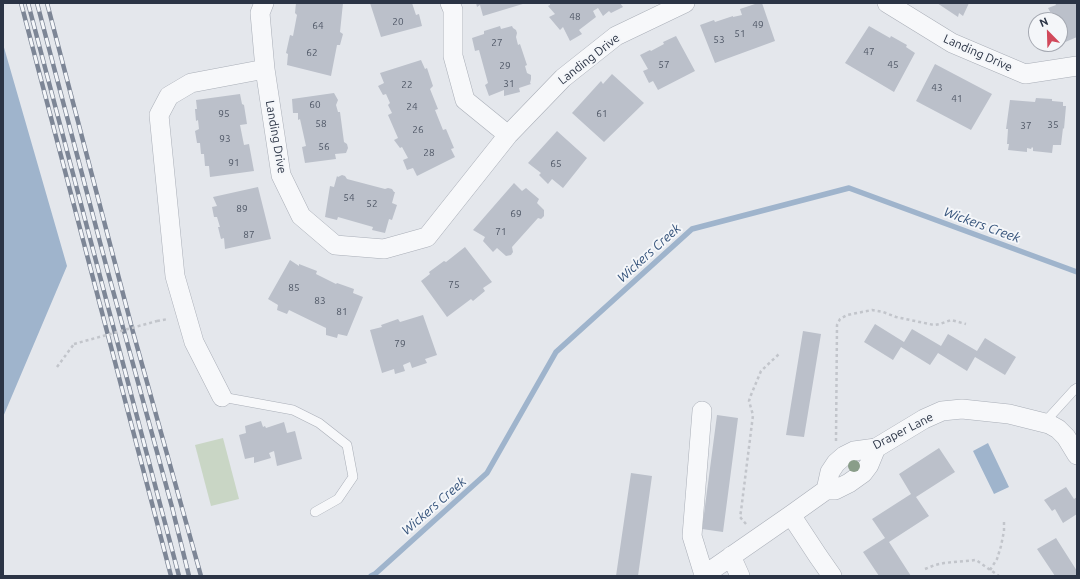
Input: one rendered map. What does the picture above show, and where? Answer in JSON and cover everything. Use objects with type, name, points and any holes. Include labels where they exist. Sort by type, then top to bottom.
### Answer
[{"type":"street","name":"Landing Drive","points":[[264,3],[260,13],[264,69],[281,175],[301,216],[335,245],[384,249],[427,237],[508,135],[563,78],[616,36],[685,3]]},
{"type":"street","points":[[450,3],[453,10],[452,56],[465,100],[508,135]]},
{"type":"street","name":"Landing Drive","points":[[886,3],[952,43],[1025,74],[1077,66]]},
{"type":"street","points":[[222,397],[194,342],[175,276],[159,115],[168,96],[191,83],[264,69]]},
{"type":"street","name":"Draper Lane","points":[[836,463],[844,456],[854,451],[876,448],[924,418],[942,411],[962,409],[1008,414],[1049,424],[1058,429],[1066,437],[1077,455]]},
{"type":"street","points":[[702,412],[692,536],[704,575],[826,490],[835,490],[849,484],[863,473],[869,465],[876,448]]},
{"type":"street","points":[[826,490],[830,472],[836,463]]},
{"type":"street","points":[[791,515],[832,576]]},
{"type":"street","points":[[731,556],[740,576]]},
{"type":"lane","points":[[1044,423],[1077,388]]},
{"type":"lane","points":[[222,397],[293,410],[319,423],[347,445],[353,477],[338,499],[315,512]]},
{"type":"path","points":[[836,463],[837,325],[840,319],[847,315],[872,310],[934,325],[951,320],[966,324]]},
{"type":"path","points":[[56,367],[74,344],[173,318]]},
{"type":"path","points":[[760,536],[740,517],[753,415],[749,401],[762,371],[779,354]]},
{"type":"path","points":[[990,570],[997,559],[1001,546],[1004,521]]},
{"type":"path","points":[[925,569],[944,563],[976,560],[999,576]]},
{"type":"green space","points":[[223,438],[239,499],[211,506],[195,445]]},
{"type":"water","points":[[3,44],[67,266],[3,417]]},
{"type":"water","points":[[988,443],[1009,487],[994,494],[973,451]]},
{"type":"building","points":[[296,3],[343,3],[340,32],[343,34],[340,45],[337,45],[331,76],[287,65],[288,54],[286,53],[290,35],[293,36],[297,15],[295,13]]},
{"type":"building","points":[[370,3],[412,3],[416,15],[419,14],[422,26],[381,37]]},
{"type":"building","points":[[476,3],[526,3],[483,16],[480,5],[477,7]]},
{"type":"building","points":[[550,3],[620,3],[623,7],[611,13],[609,11],[603,16],[598,8],[593,11],[596,17],[579,30],[582,34],[570,41],[563,27],[560,30],[549,17],[555,14],[548,6]]},
{"type":"building","points":[[762,3],[775,41],[715,63],[700,25],[714,20],[715,22],[733,16],[742,15],[740,9]]},
{"type":"building","points":[[937,3],[969,3],[963,16],[959,13],[958,17]]},
{"type":"building","points":[[1055,3],[1077,3],[1077,37],[1068,41],[1068,12],[1050,12],[1048,8],[1056,5]]},
{"type":"building","points":[[500,26],[501,29],[512,26],[516,30],[518,45],[520,44],[527,65],[525,66],[527,73],[531,75],[531,84],[519,88],[520,92],[504,96],[504,90],[489,96],[485,85],[488,83],[479,50],[475,51],[472,38],[484,34],[484,31]]},
{"type":"building","points":[[869,26],[890,38],[891,36],[907,45],[906,47],[915,53],[894,92],[845,63]]},
{"type":"building","points":[[676,36],[695,71],[658,90],[653,81],[649,83],[643,71],[648,69],[640,55],[650,50],[651,51],[664,44],[663,42]]},
{"type":"building","points":[[421,60],[425,69],[427,68],[433,86],[430,89],[438,109],[435,110],[443,130],[446,129],[454,148],[451,149],[455,157],[417,176],[413,168],[407,170],[403,160],[408,158],[402,147],[400,148],[394,140],[398,138],[388,115],[392,113],[388,105],[390,103],[386,94],[383,95],[378,86],[384,83],[380,73]]},
{"type":"building","points":[[935,64],[992,94],[971,130],[916,101]]},
{"type":"building","points":[[612,74],[644,103],[604,142],[572,113],[601,81],[603,84]]},
{"type":"building","points":[[334,93],[338,100],[336,105],[338,112],[340,112],[344,142],[347,144],[348,148],[346,153],[335,154],[336,159],[305,163],[302,147],[306,146],[300,119],[298,120],[298,113],[293,113],[292,99]]},
{"type":"building","points":[[240,94],[242,104],[244,105],[247,124],[240,125],[244,145],[249,144],[254,171],[210,177],[209,166],[205,166],[204,154],[201,154],[200,143],[197,143],[195,131],[199,129],[198,120],[196,121],[196,100]]},
{"type":"building","points":[[1036,98],[1052,99],[1052,101],[1063,102],[1063,106],[1066,106],[1061,145],[1053,145],[1052,153],[1033,151],[1032,147],[1031,149],[1027,148],[1027,152],[1008,150],[1008,129],[1006,129],[1010,100],[1035,102]]},
{"type":"building","points":[[557,131],[587,158],[563,188],[552,179],[548,184],[539,175],[541,173],[528,163]]},
{"type":"building","points":[[342,175],[347,179],[385,189],[392,189],[395,192],[392,203],[397,205],[392,220],[389,219],[385,233],[372,230],[373,227],[338,217],[337,220],[325,217],[330,186],[334,187],[337,176]]},
{"type":"building","points":[[514,183],[522,191],[526,188],[539,199],[537,203],[544,210],[544,216],[541,219],[538,218],[512,247],[513,252],[511,255],[506,256],[497,248],[493,252],[483,241],[485,237],[473,230]]},
{"type":"building","points":[[258,187],[271,239],[225,249],[224,238],[221,239],[217,217],[214,217],[212,207],[217,206],[213,197]]},
{"type":"building","points":[[465,247],[492,282],[483,288],[485,291],[473,301],[471,299],[447,317],[421,281],[430,274],[429,272],[444,261],[446,262]]},
{"type":"building","points":[[290,260],[299,266],[299,264],[317,271],[316,274],[336,284],[337,283],[354,289],[353,293],[363,297],[347,336],[338,334],[337,338],[326,335],[326,328],[289,310],[287,314],[277,310],[278,305],[268,299]]},
{"type":"building","points":[[423,315],[437,355],[425,359],[427,363],[412,368],[410,362],[403,365],[405,371],[395,374],[394,369],[382,373],[370,330],[382,327],[381,325],[398,319],[400,322]]},
{"type":"building","points":[[875,324],[904,342],[912,329],[941,346],[948,334],[977,351],[985,338],[1016,357],[1005,375],[975,357],[967,371],[938,353],[930,365],[901,347],[893,360],[864,342]]},
{"type":"building","points":[[803,331],[821,334],[804,437],[786,435]]},
{"type":"building","points":[[717,415],[738,418],[723,532],[702,529]]},
{"type":"building","points":[[261,421],[263,427],[265,426],[266,428],[284,422],[287,433],[295,431],[302,459],[277,466],[274,451],[269,453],[271,458],[254,463],[254,457],[245,459],[239,435],[246,433],[245,426]]},
{"type":"building","points":[[939,448],[955,472],[916,497],[929,516],[889,542],[911,576],[879,576],[863,552],[885,538],[872,519],[911,494],[899,474]]},
{"type":"building","points":[[631,473],[652,476],[638,576],[616,576]]},
{"type":"building","points":[[1066,487],[1074,499],[1077,497],[1077,514],[1063,523],[1055,509],[1052,511],[1044,500]]},
{"type":"building","points":[[1056,538],[1077,571],[1077,576],[1055,576],[1037,549]]},
{"type":"waterway","name":"Wickers Creek","points":[[371,576],[487,473],[556,352],[692,229],[849,188],[1077,272]]},
{"type":"railway","points":[[21,3],[171,576]]},
{"type":"railway","points":[[28,3],[179,576]]},
{"type":"railway","points":[[37,3],[172,507],[189,576]]},
{"type":"railway","points":[[47,3],[133,332],[201,576]]}]
